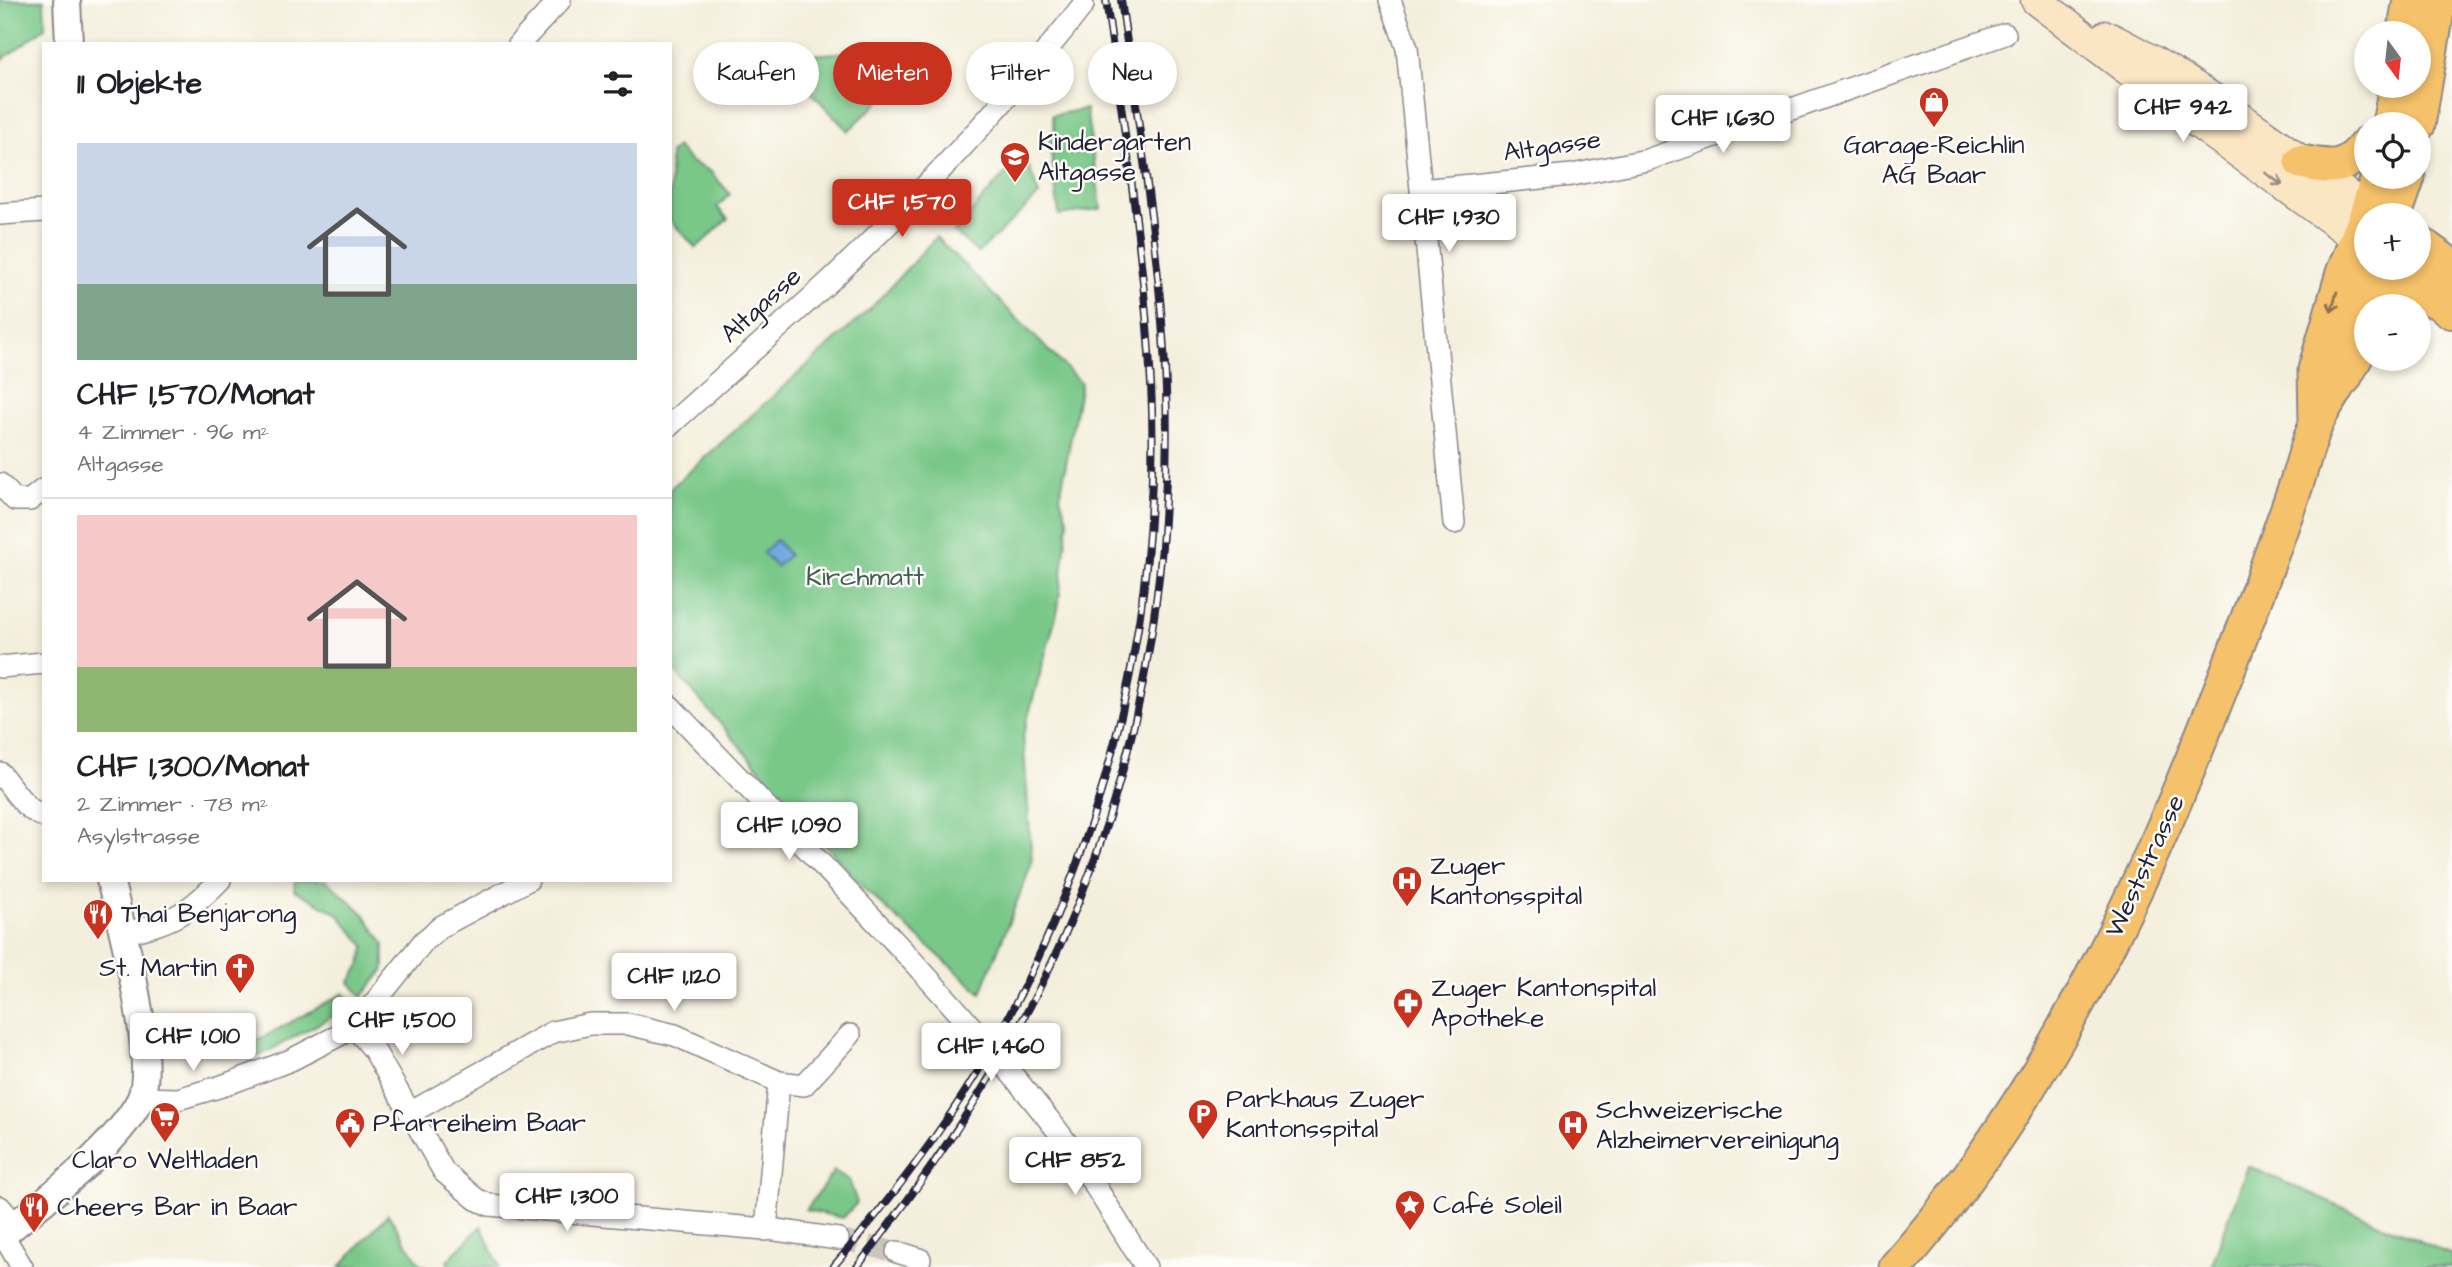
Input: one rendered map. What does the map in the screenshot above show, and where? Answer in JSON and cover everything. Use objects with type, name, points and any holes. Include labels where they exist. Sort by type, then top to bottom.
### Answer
[{"type":"highway","points":[[2431,266],[2449,294]]},
{"type":"highway","points":[[2421,280],[2449,294]]},
{"type":"highway","points":[[2404,294],[2449,294]]},
{"type":"highway","points":[[2342,377],[2354,354]]},
{"type":"main road","points":[[2406,21],[2410,0]]},
{"type":"main road","points":[[2396,112],[2440,0]]},
{"type":"main road","points":[[2039,3],[2153,60],[2211,96],[2301,162],[2354,207]]},
{"type":"main road","points":[[2039,3],[2202,127],[2354,212]]},
{"type":"main road","points":[[2301,162],[2337,167],[2354,159]]},
{"type":"main road","points":[[2387,203],[2398,189]]},
{"type":"main road","name":"Weststrasse","points":[[2316,424],[2315,370],[2343,272],[2354,252]]},
{"type":"main road","name":"Weststrasse","points":[[1896,1267],[1965,1181],[2000,1131],[2094,973],[2175,804],[2264,575],[2316,424],[2342,377],[2372,280]]},
{"type":"street","points":[[67,0],[69,42]]},
{"type":"street","points":[[521,42],[560,0]]},
{"type":"street","points":[[1390,0],[1407,48],[1454,523]]},
{"type":"street","name":"Altgasse","points":[[672,423],[834,277],[923,188],[1016,88],[1083,5]]},
{"type":"street","name":"Altgasse","points":[[1421,190],[1572,175],[1647,160],[2005,34]]},
{"type":"street","points":[[0,214],[42,211]]},
{"type":"street","points":[[0,484],[15,500],[30,499],[42,490]]},
{"type":"street","points":[[0,667],[42,663]]},
{"type":"street","points":[[674,710],[914,962],[980,1036],[1062,1138],[1146,1267]]},
{"type":"street","points":[[0,774],[26,805],[42,815]]},
{"type":"street","points":[[22,1267],[5,1226],[103,1149],[141,1098],[146,1066],[145,1047],[110,882]]},
{"type":"street","points":[[122,934],[159,925],[180,916],[218,882]]},
{"type":"street","points":[[141,1098],[178,1099],[222,1086],[291,1060],[355,1027],[424,941],[442,926],[524,882]]},
{"type":"street","points":[[410,1113],[553,1032],[590,1024],[628,1024],[675,1035],[779,1082],[804,1085],[850,1035]]},
{"type":"street","points":[[355,1027],[374,1050],[444,1172],[476,1199],[489,1205],[838,1239]]},
{"type":"street","points":[[766,1230],[779,1082]]},
{"type":"street","points":[[897,1252],[920,1259]]},
{"type":"green space","points":[[0,0],[44,0],[45,28],[0,61]]},
{"type":"green space","points":[[833,53],[833,105],[875,105],[848,131],[819,100],[819,54]]},
{"type":"green space","points":[[1086,109],[1101,209],[1059,215],[1049,137],[1055,136],[1052,115]]},
{"type":"green space","points":[[677,147],[691,162],[710,171],[730,194],[717,207],[728,219],[696,248],[672,222],[672,152]]},
{"type":"green space","points":[[1024,152],[1039,195],[978,253],[954,232]]},
{"type":"green space","name":"Kirchmatt","points":[[936,237],[1081,383],[1060,497],[1068,521],[1058,609],[1023,735],[1032,863],[981,993],[865,890],[672,668],[672,487],[871,308]]},
{"type":"green space","points":[[295,882],[328,882],[364,914],[384,944],[384,970],[362,997],[350,982],[361,963],[365,946],[337,913],[294,890]]},
{"type":"green space","points":[[344,993],[351,1006],[258,1057],[251,1044]]},
{"type":"green space","points":[[2248,1166],[2452,1255],[2452,1267],[2211,1267]]},
{"type":"green space","points":[[834,1171],[849,1180],[857,1203],[843,1218],[806,1210]]},
{"type":"green space","points":[[388,1214],[420,1264],[428,1267],[340,1267]]},
{"type":"green space","points":[[481,1226],[500,1267],[450,1267],[447,1261]]},
{"type":"water","points":[[776,540],[789,555],[776,567],[763,553]]},
{"type":"tunnel","points":[[838,1239],[897,1252]]},
{"type":"railway","points":[[833,1267],[928,1147],[978,1071],[1021,992],[1059,911],[1090,827],[1115,740],[1134,652],[1146,563],[1152,474],[1151,384],[1138,239],[1106,0]]},
{"type":"railway","points":[[857,1267],[907,1201],[977,1098],[1038,991],[1071,921],[1099,848],[1122,774],[1140,698],[1162,544],[1166,389],[1154,243],[1121,0]]},
{"type":"place","name":"Garage-Reichlin AG Baar","points":[[1934,129]]},
{"type":"place","name":"Kindergarten Altgasse","points":[[1015,184]]},
{"type":"place","name":"Zuger Kantonsspital","points":[[1407,908]]},
{"type":"place","name":"Thai Benjarong","points":[[98,941]]},
{"type":"place","name":"St. Martin","points":[[240,995]]},
{"type":"place","name":"Zuger Kantonspital Apotheke","points":[[1408,1030]]},
{"type":"place","name":"Parkhaus Zuger Kantonsspital","points":[[1203,1141]]},
{"type":"place","name":"Claro Weltladen","points":[[165,1144]]},
{"type":"place","name":"Pfarreiheim Baar","points":[[350,1150]]},
{"type":"place","name":"Schweizerische Alzheimervereinigung","points":[[1573,1152]]},
{"type":"place","name":"Café Soleil","points":[[1410,1232]]},
{"type":"place","name":"Cheers Bar in Baar","points":[[34,1234]]}]
